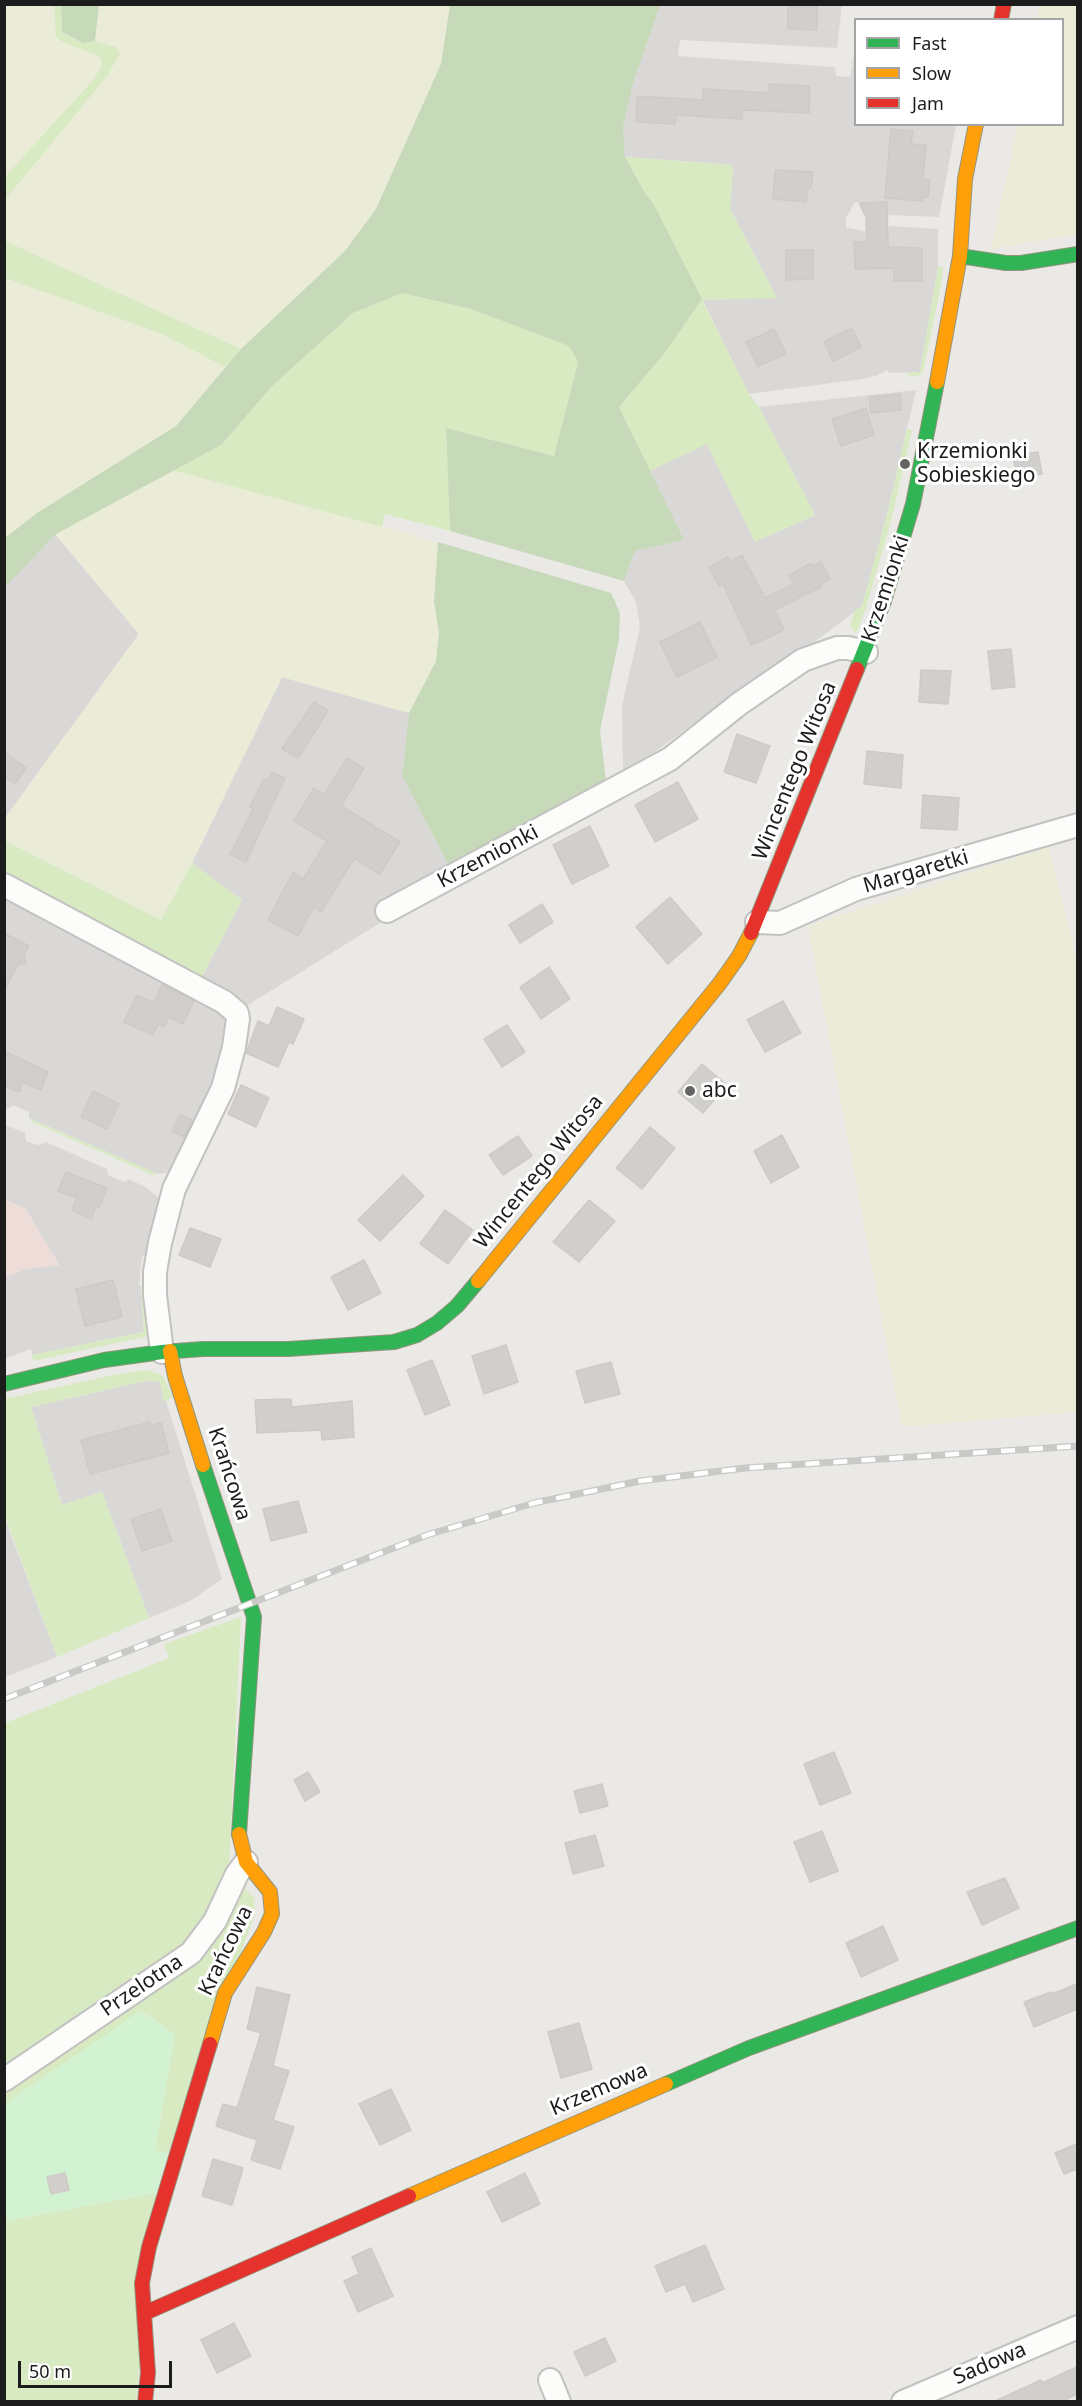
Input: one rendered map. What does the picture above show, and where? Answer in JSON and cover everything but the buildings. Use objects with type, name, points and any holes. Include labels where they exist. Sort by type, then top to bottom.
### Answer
[{"type":"street","name":"Krzemionki","points":[[387,911],[670,759],[739,704],[803,660],[837,648],[866,652],[913,504],[953,301],[960,256],[965,179],[976,126]]},
{"type":"street","points":[[960,256],[1021,263],[1077,254]]},
{"type":"street","name":"Wincentego Witosa","points":[[4,1384],[104,1360],[166,1351],[367,1345],[394,1342],[437,1323],[457,1306],[720,983],[739,956],[757,922],[819,763],[866,652]]},
{"type":"street","name":"Margaretki","points":[[757,922],[780,924],[856,889],[1077,825]]},
{"type":"street","points":[[4,885],[224,1002],[237,1013],[234,1047],[223,1088],[174,1189],[160,1243],[155,1272],[155,1295],[166,1351]]},
{"type":"street","name":"Krańcowa","points":[[145,2402],[148,2373],[142,2283],[148,2247],[225,1993],[264,1932],[272,1914],[270,1892],[246,1862],[238,1831],[254,1644],[254,1617],[166,1351]]},
{"type":"street","name":"Przelotna","points":[[4,2080],[191,1953],[215,1921],[237,1874],[246,1862]]},
{"type":"street","name":"Krzemowa","points":[[145,2313],[448,2178],[749,2048],[1077,1928]]},
{"type":"street","name":"Sadowa","points":[[903,2402],[1077,2327]]},
{"type":"street","points":[[550,2380],[559,2402]]},
{"type":"shaded area","points":[[660,5],[842,5],[837,48],[680,40],[678,56],[835,67],[836,76],[850,77],[854,53],[854,126],[956,126],[939,217],[863,214],[858,202],[855,202],[846,218],[846,228],[866,231],[887,229],[890,226],[938,229],[938,267],[920,372],[889,373],[887,370],[876,376],[862,379],[749,394],[702,299],[777,298],[730,209],[733,165],[625,157],[623,127],[632,87]]},
{"type":"shaded area","points":[[916,390],[886,519],[862,606],[783,666],[779,661],[656,751],[623,771],[622,706],[640,627],[636,602],[624,581],[635,551],[683,540],[650,471],[707,443],[755,542],[815,515],[759,407]]},
{"type":"shaded area","points":[[55,534],[139,634],[5,818],[5,587]]},
{"type":"shaded area","points":[[282,677],[409,713],[402,776],[449,866],[386,919],[248,1005],[199,982],[242,900],[192,863]]},
{"type":"shaded area","points":[[4,894],[222,1015],[226,1020],[218,1074],[172,1172],[158,1174],[29,1118],[29,1112],[13,1105],[5,1108]]},
{"type":"shaded area","points":[[5,1125],[25,1133],[26,1141],[38,1145],[46,1142],[107,1169],[108,1175],[124,1182],[129,1179],[147,1188],[162,1201],[148,1255],[142,1256],[139,1284],[144,1332],[32,1355],[31,1349],[5,1359],[5,1277],[26,1269],[59,1265],[25,1208],[5,1200]]},
{"type":"shaded area","points":[[4,1200],[25,1208],[59,1265],[26,1269],[5,1277]]},
{"type":"shaded area","points":[[150,1380],[160,1382],[222,1579],[190,1601],[149,1618],[102,1492],[62,1505],[31,1407]]},
{"type":"shaded area","points":[[4,1516],[57,1657],[5,1677],[4,1677]]},
{"type":"green space","points":[[5,5],[54,5],[54,30],[63,42],[99,56],[102,61],[94,79],[5,178]]},
{"type":"green space","points":[[54,5],[61,5],[62,32],[83,43],[95,41],[116,47],[120,53],[108,75],[5,200],[4,178],[94,79],[101,67],[102,61],[99,56],[56,37]]},
{"type":"green space","points":[[61,5],[99,5],[95,41],[83,43],[62,32]]},
{"type":"green space","points":[[99,5],[450,5],[441,64],[376,209],[345,251],[241,349],[5,241],[5,200],[108,75],[119,54],[116,47],[95,41]]},
{"type":"green space","points":[[450,5],[660,5],[632,87],[623,127],[625,157],[653,203],[702,299],[663,355],[619,407],[684,540],[635,551],[624,581],[450,531],[446,428],[554,456],[578,362],[569,346],[471,309],[402,293],[353,313],[272,386],[221,445],[56,534],[5,587],[5,538],[37,513],[176,426],[241,349],[345,251],[376,209],[441,64]]},
{"type":"green space","points":[[1040,5],[1077,5],[1077,234],[991,249],[1018,126],[1064,126],[1064,18],[1037,18]]},
{"type":"green space","points":[[625,157],[733,165],[730,209],[777,298],[702,300],[749,394],[759,407],[815,515],[755,542],[707,444],[650,471],[619,407],[663,355],[653,203]]},
{"type":"green space","points":[[5,241],[241,349],[225,367],[162,334],[5,278]]},
{"type":"green space","points":[[938,267],[943,267],[942,280],[923,373],[914,377],[904,373],[920,372]]},
{"type":"green space","points":[[5,278],[162,334],[225,367],[176,426],[37,513],[5,538]]},
{"type":"green space","points":[[402,293],[471,309],[570,346],[578,362],[554,456],[446,428],[450,531],[385,514],[382,527],[172,470],[221,445],[271,386],[353,313]]},
{"type":"green space","points":[[907,429],[912,430],[891,521],[866,608],[856,634],[850,625],[854,612],[862,606],[886,519]]},
{"type":"green space","points":[[172,470],[438,542],[434,602],[439,633],[436,661],[409,713],[282,677],[162,920],[5,840],[5,818],[139,634],[55,534]]},
{"type":"green space","points":[[438,542],[611,593],[620,613],[619,639],[600,731],[606,781],[449,866],[402,776],[409,713],[436,661],[439,633],[434,602]]},
{"type":"green space","points":[[4,840],[161,920],[192,863],[242,900],[199,982],[5,878]]},
{"type":"green space","points":[[1049,847],[1078,966],[1077,1412],[902,1427],[808,926]]},
{"type":"green space","points":[[29,1118],[158,1174],[153,1175],[32,1122]]},
{"type":"green space","points":[[141,1287],[148,1288],[151,1332],[149,1336],[33,1361],[32,1355],[144,1332]]},
{"type":"green space","points":[[148,1370],[163,1376],[173,1397],[164,1402],[160,1382],[150,1380],[31,1407],[62,1505],[102,1492],[149,1618],[57,1657],[5,1516],[4,1399],[113,1375]]},
{"type":"green space","points":[[241,1617],[229,1868],[188,1951],[5,2074],[5,1723],[169,1658],[164,1644]]},
{"type":"green space","points":[[241,1885],[254,1898],[255,1914],[168,2153],[155,2150],[175,2034],[141,2011],[5,2104],[5,2088],[188,1964]]},
{"type":"green space","points":[[140,2011],[175,2034],[155,2150],[168,2153],[156,2193],[5,2221],[5,2104]]},
{"type":"green space","points":[[156,2193],[136,2401],[5,2402],[5,2221]]},
{"type":"railway","points":[[4,1699],[427,1535],[534,1503],[640,1481],[745,1468],[1078,1446]]},
{"type":"traffic: fast","points":[[960,256],[1021,263],[1078,254]]},
{"type":"traffic: fast","points":[[857,669],[884,601],[913,504],[937,382]]},
{"type":"traffic: fast","points":[[4,1384],[104,1360],[162,1352],[203,1349],[288,1349],[394,1342],[417,1335],[437,1323],[457,1306],[478,1281]]},
{"type":"traffic: fast","points":[[203,1465],[254,1617],[239,1834]]},
{"type":"traffic: fast","points":[[666,2084],[749,2048],[1078,1928]]},
{"type":"traffic: slow","points":[[937,382],[960,256],[965,179],[976,126]]},
{"type":"traffic: slow","points":[[478,1281],[720,983],[739,956],[751,933]]},
{"type":"traffic: slow","points":[[170,1351],[175,1376],[203,1465]]},
{"type":"traffic: slow","points":[[210,2044],[225,1993],[264,1932],[272,1914],[270,1892],[246,1862],[239,1834]]},
{"type":"traffic: slow","points":[[409,2196],[666,2084]]},
{"type":"traffic: jam","points":[[1001,18],[1004,4]]},
{"type":"traffic: jam","points":[[751,933],[857,669]]},
{"type":"traffic: jam","points":[[145,2402],[148,2373],[142,2283],[149,2247],[210,2044]]},
{"type":"traffic: jam","points":[[145,2313],[409,2196]]},
{"type":"place","name":"Krzemionki Sobieskiego","points":[[905,464]]},
{"type":"place","name":"abc","points":[[690,1091]]}]
